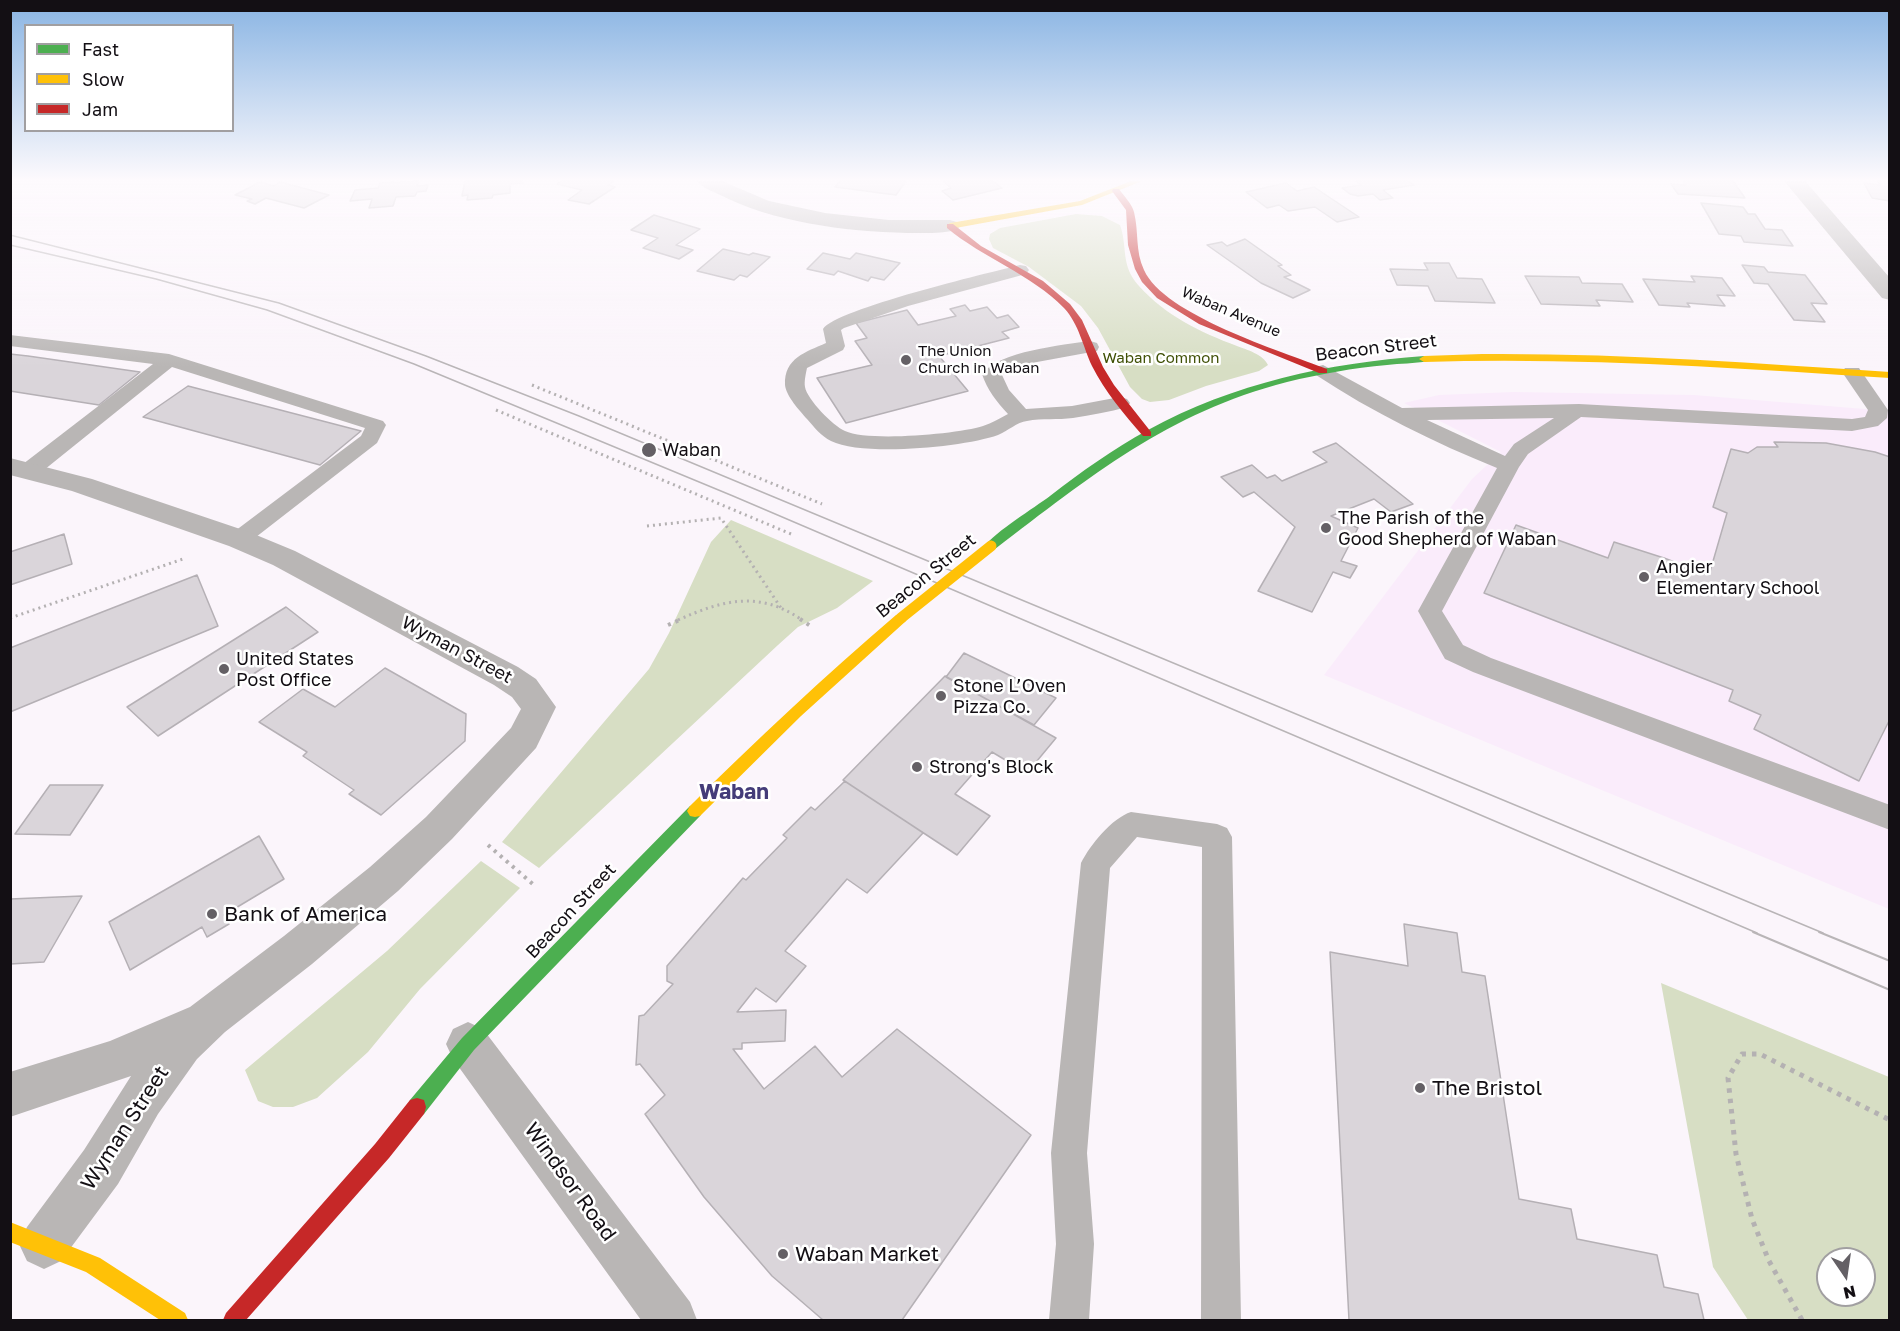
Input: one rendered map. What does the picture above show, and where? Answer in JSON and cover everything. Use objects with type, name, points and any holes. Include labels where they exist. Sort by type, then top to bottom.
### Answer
[{"type":"main road","points":[[970,243],[1020,270],[1068,308],[1085,330],[1097,366],[1120,403],[1147,434]]},
{"type":"main road","name":"Waban Avenue","points":[[1133,243],[1140,271],[1166,302],[1204,322],[1294,357],[1323,371]]},
{"type":"main road","name":"Beacon Street","points":[[233,1320],[381,1151],[468,1044],[742,762],[829,680],[901,618],[991,546],[1147,434],[1178,418],[1229,398],[1323,371],[1406,360],[1549,355],[1890,375]]},
{"type":"main road","points":[[27,1238],[93,1265],[178,1320]]},
{"type":"street","points":[[1847,243],[1890,293]]},
{"type":"street","name":"Wyman Street","points":[[20,468],[144,504],[240,539],[284,558],[507,676],[524,688],[539,707],[524,738],[440,828],[316,936],[210,1017],[182,1044],[161,1071],[101,1167],[27,1238]]},
{"type":"street","name":"Wyman Street","points":[[10,1095],[112,1062],[158,1044],[210,1017]]},
{"type":"street","name":"Windsor Road","points":[[468,1044],[672,1320]]},
{"type":"lane","points":[[1020,270],[902,302],[838,324],[832,329],[836,346],[832,350],[802,361],[794,378],[795,387],[807,407],[827,429],[839,437],[860,441],[910,442],[969,436],[992,430],[1021,415],[1072,412],[1120,403]]},
{"type":"lane","points":[[10,340],[169,360],[376,425],[370,439],[240,539]]},
{"type":"lane","points":[[1021,415],[1004,398],[994,383],[992,374],[995,369],[1008,364],[1090,346]]},
{"type":"lane","points":[[20,468],[169,360]]},
{"type":"lane","points":[[1323,371],[1358,394],[1474,451],[1509,465]]},
{"type":"lane","points":[[1399,414],[1579,410],[1693,414],[1852,425],[1883,421],[1852,372]]},
{"type":"lane","points":[[1579,410],[1521,449],[1509,465],[1430,611],[1454,652],[1482,665],[1890,818]]},
{"type":"lane","points":[[1070,1320],[1075,1244],[1069,1153],[1096,863],[1131,824],[1217,837],[1221,1320]]},
{"type":"path","points":[[532,385],[822,504]]},
{"type":"path","points":[[496,410],[791,534]]},
{"type":"path","points":[[647,526],[721,518],[782,608]]},
{"type":"path","points":[[10,618],[191,556]]},
{"type":"path","points":[[668,625],[710,608],[740,601],[770,604],[782,608],[812,627]]},
{"type":"path","points":[[488,845],[536,886]]},
{"type":"path","points":[[1802,1320],[1769,1261],[1752,1219],[1736,1154],[1728,1078],[1742,1054],[1760,1054],[1890,1120]]},
{"type":"shaded area","name":"Angier Elementary School","points":[[1514,392],[1694,395],[1889,411],[1889,909],[1324,675],[1472,479],[1501,452],[1404,403],[1439,395]]},
{"type":"green space","name":"Waban Common","points":[[991,243],[1124,243],[1129,271],[1149,297],[1197,329],[1254,353],[1268,365],[1259,371],[1206,386],[1169,400],[1150,402],[1142,399],[1130,387],[1098,328],[1081,306],[1029,267],[993,248]]},
{"type":"green space","points":[[731,520],[873,581],[837,608],[798,627],[539,868],[502,842],[649,669],[669,633],[711,542]]},
{"type":"green space","points":[[481,861],[520,888],[420,989],[368,1052],[317,1098],[293,1107],[273,1107],[258,1101],[245,1070],[387,951]]},
{"type":"green space","points":[[1661,983],[1889,1077],[1889,1320],[1748,1320],[1713,1267]]},
{"type":"building","points":[[650,243],[679,243],[676,245],[693,250],[679,259],[643,248]]},
{"type":"building","points":[[1223,243],[1227,246],[1234,243],[1251,243],[1282,265],[1278,266],[1291,275],[1284,277],[1310,290],[1293,298],[1261,283],[1207,245]]},
{"type":"building","points":[[1758,243],[1791,243],[1793,246]]},
{"type":"building","points":[[723,249],[770,257],[747,277],[740,275],[734,280],[697,271]]},
{"type":"building","points":[[823,253],[850,259],[856,253],[900,263],[884,280],[871,277],[868,281],[838,271],[834,275],[807,269]]},
{"type":"building","points":[[1424,263],[1449,263],[1457,278],[1482,279],[1495,303],[1435,301],[1428,286],[1397,285],[1390,269],[1428,270]]},
{"type":"building","points":[[1742,265],[1764,267],[1768,272],[1805,275],[1827,304],[1811,303],[1825,322],[1794,320],[1768,284],[1754,283]]},
{"type":"building","points":[[1525,276],[1579,277],[1582,283],[1622,284],[1633,302],[1596,300],[1600,306],[1541,304]]},
{"type":"building","points":[[1691,276],[1722,278],[1735,296],[1717,295],[1725,306],[1687,303],[1690,307],[1659,305],[1643,279],[1695,282]]},
{"type":"building","name":"The Union Church in Waban","points":[[965,305],[970,311],[987,307],[997,318],[1008,315],[1019,327],[1002,332],[1009,338],[939,356],[968,391],[846,423],[817,378],[872,365],[855,341],[867,338],[856,323],[907,310],[918,325],[956,316],[950,309]]},
{"type":"building","points":[[10,354],[140,372],[99,405],[10,391]]},
{"type":"building","points":[[188,386],[361,431],[320,465],[143,417]]},
{"type":"building","points":[[1774,442],[1826,443],[1890,457],[1890,719],[1859,781],[1754,729],[1761,715],[1729,701],[1733,690],[1484,593],[1516,525],[1608,558],[1614,542],[1709,575],[1727,513],[1713,507],[1731,449],[1748,453],[1757,447],[1778,447]]},
{"type":"building","name":"The Parish of the Good Shepherd of Waban","points":[[1336,443],[1413,504],[1391,512],[1374,499],[1331,516],[1358,528],[1341,561],[1357,566],[1350,578],[1333,572],[1312,612],[1258,591],[1295,527],[1254,492],[1243,497],[1221,477],[1252,465],[1267,478],[1275,475],[1282,481],[1327,462],[1313,452]]},
{"type":"building","points":[[64,534],[72,564],[10,585],[10,552]]},
{"type":"building","points":[[197,575],[218,626],[10,712],[10,648]]},
{"type":"building","name":"United States Post Office","points":[[286,607],[318,632],[158,736],[127,707]]},
{"type":"building","points":[[964,653],[1056,698],[1034,725],[946,677]]},
{"type":"building","points":[[385,668],[466,714],[465,741],[381,815],[349,794],[354,790],[303,756],[307,752],[259,722],[303,689],[335,707]]},
{"type":"building","name":"Strong's Block","points":[[945,676],[1056,738],[1027,773],[992,752],[955,794],[990,816],[957,855],[843,780]]},
{"type":"building","points":[[845,781],[923,833],[867,893],[847,879],[785,951],[806,966],[776,1002],[756,988],[737,1012],[786,1010],[785,1041],[742,1043],[742,1049],[733,1049],[764,1089],[815,1046],[842,1077],[897,1029],[1031,1135],[902,1320],[823,1320],[772,1276],[704,1197],[645,1114],[665,1095],[640,1064],[636,1065],[639,1016],[644,1015],[673,984],[667,981],[667,966],[743,878],[746,880],[787,838],[783,835],[811,807],[815,810]]},
{"type":"building","points":[[50,785],[103,785],[70,835],[15,834]]},
{"type":"building","points":[[259,836],[284,879],[224,915],[229,924],[207,937],[202,927],[130,970],[109,922]]},
{"type":"building","points":[[82,896],[44,962],[10,964],[10,899]]},
{"type":"building","name":"The Bristol","points":[[1404,924],[1457,933],[1462,972],[1485,976],[1519,1199],[1571,1209],[1577,1239],[1657,1255],[1664,1287],[1698,1294],[1704,1320],[1349,1320],[1330,952],[1408,966]]},
{"type":"tram line","points":[[42,243],[279,303],[426,356],[579,416],[1823,933]]},
{"type":"tram line","points":[[10,245],[156,279],[267,310],[414,364],[733,496],[1757,933]]},
{"type":"tram line","points":[[1753,932],[1890,990]]},
{"type":"tram line","points":[[1819,932],[1890,961]]},
{"type":"traffic: fast","points":[[991,546],[1110,458],[1183,416],[1249,390],[1284,380],[1354,366],[1424,359]]},
{"type":"traffic: fast","points":[[417,1107],[468,1044],[695,811]]},
{"type":"traffic: slow","points":[[1424,359],[1599,358],[1890,375]]},
{"type":"traffic: slow","points":[[901,618],[991,546]]},
{"type":"traffic: slow","points":[[695,811],[796,712],[901,618]]},
{"type":"traffic: slow","points":[[10,1232],[93,1265],[178,1320]]},
{"type":"traffic: jam","points":[[972,243],[1039,283],[1067,306],[1077,320],[1098,367],[1109,385],[1147,434]]},
{"type":"traffic: jam","points":[[1132,243],[1139,269],[1145,280],[1160,296],[1202,322],[1323,371]]},
{"type":"traffic: jam","points":[[233,1320],[382,1151],[417,1107]]},
{"type":"place","name":"The Union Church in Waban","points":[[906,360]]},
{"type":"place","name":"Waban","points":[[649,450]]},
{"type":"place","name":"The Parish of the Good Shepherd of Waban","points":[[1326,528]]},
{"type":"place","name":"Angier Elementary School","points":[[1644,577]]},
{"type":"place","name":"United States Post Office","points":[[224,669]]},
{"type":"place","name":"Stone L’Oven Pizza Co.","points":[[941,696]]},
{"type":"place","name":"Strong's Block","points":[[917,767]]},
{"type":"place","name":"Bank of America","points":[[212,914]]},
{"type":"place","name":"The Bristol","points":[[1420,1088]]},
{"type":"place","name":"Waban Market","points":[[783,1254]]},
{"type":"district","name":"Waban","points":[[734,792]]}]
